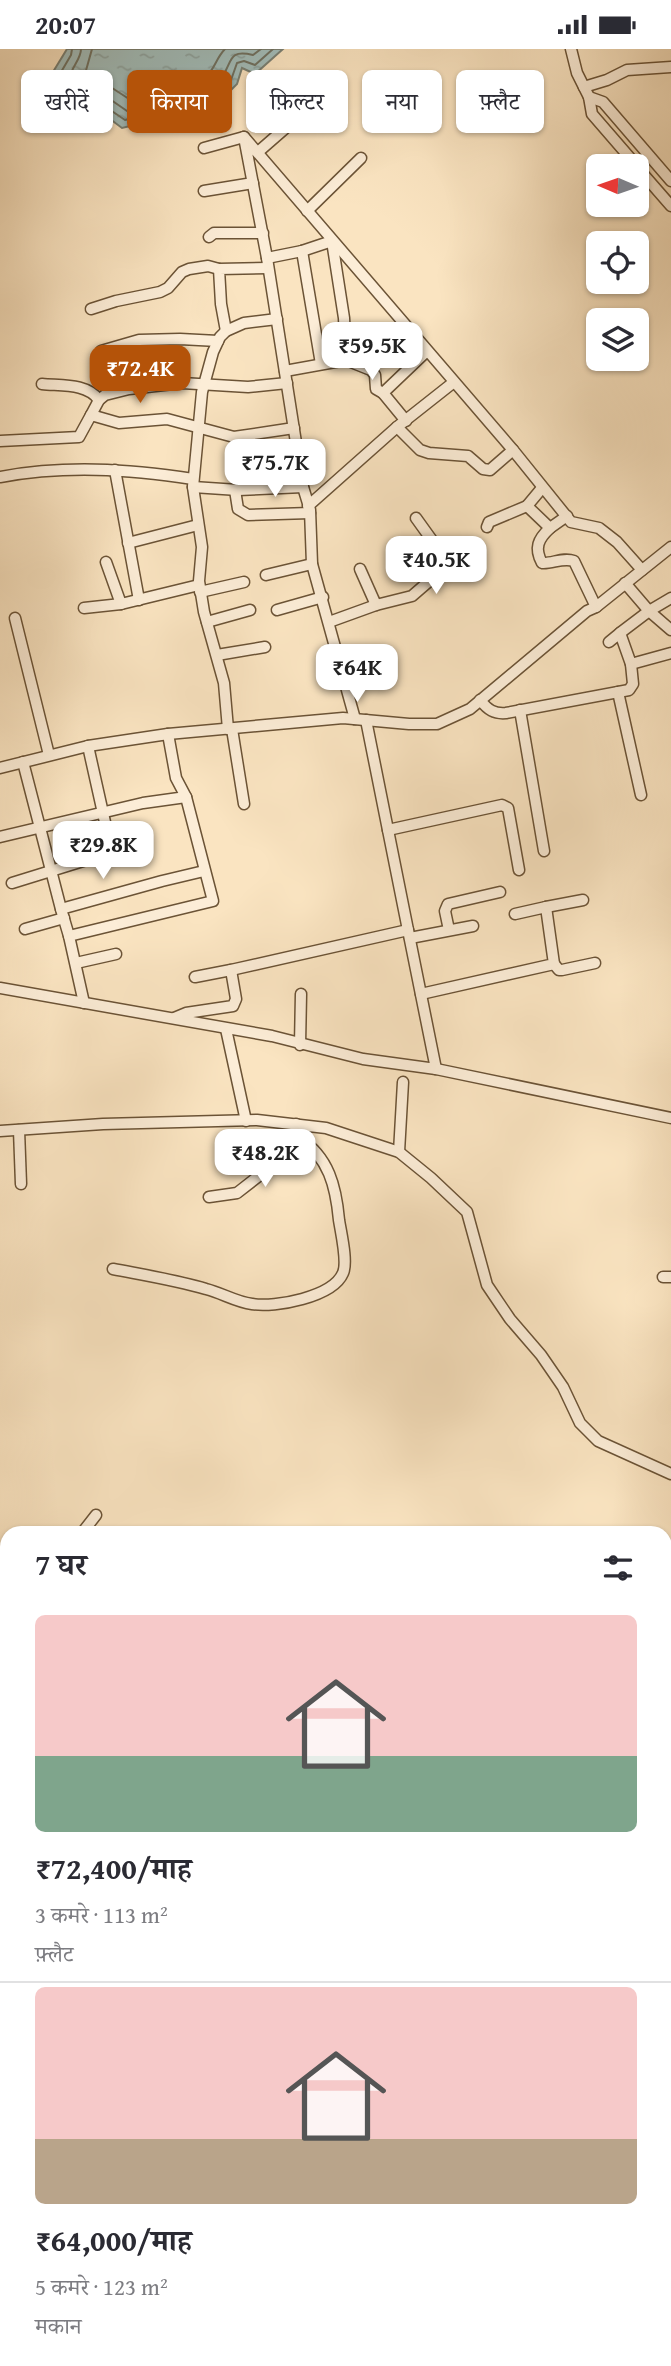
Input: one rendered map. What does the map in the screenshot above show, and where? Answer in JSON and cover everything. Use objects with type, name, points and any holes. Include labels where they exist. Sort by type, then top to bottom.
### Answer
[{"type":"street","points":[[570,49],[577,73],[587,92],[592,114],[627,154]]},
{"type":"street","points":[[587,92],[627,70],[671,67]]},
{"type":"street","points":[[587,92],[603,102],[671,181]]},
{"type":"street","points":[[258,152],[280,133]]},
{"type":"street","points":[[244,138],[513,450],[571,522],[599,528],[617,542],[642,570]]},
{"type":"street","points":[[204,148],[244,138]]},
{"type":"street","points":[[244,138],[263,233],[303,487],[309,509],[312,565],[361,720],[388,829],[436,1069]]},
{"type":"street","points":[[307,211],[361,158]]},
{"type":"street","points":[[649,180],[671,206]]},
{"type":"street","points":[[204,191],[253,183]]},
{"type":"street","points":[[209,237],[214,233],[263,233]]},
{"type":"street","points":[[90,309],[160,292],[189,269],[208,266],[219,269],[268,263],[332,241]]},
{"type":"street","points":[[332,241],[344,318],[346,360]]},
{"type":"street","points":[[302,251],[321,364]]},
{"type":"street","points":[[219,269],[226,331]]},
{"type":"street","points":[[244,804],[224,683],[200,588],[199,562],[202,547],[193,483],[205,383],[218,341],[226,331],[244,323],[277,319]]},
{"type":"street","points":[[101,351],[139,340],[218,341]]},
{"type":"street","points":[[383,393],[427,352]]},
{"type":"street","points":[[285,371],[346,360],[371,370],[376,389],[383,393],[420,450],[468,456],[486,470],[490,470],[513,450]]},
{"type":"street","points":[[235,490],[238,509],[248,515],[309,509],[402,424],[454,382]]},
{"type":"street","points":[[0,441],[79,437],[99,400],[105,395],[139,388],[182,383],[248,387],[287,383]]},
{"type":"street","points":[[42,384],[81,387],[94,393],[99,400]]},
{"type":"street","points":[[91,415],[119,423],[166,419],[234,437],[294,428]]},
{"type":"street","points":[[0,477],[60,469],[114,470],[235,490],[303,487]]},
{"type":"street","points":[[114,470],[139,600]]},
{"type":"street","points":[[487,527],[489,522],[527,506],[542,488]]},
{"type":"street","points":[[527,506],[550,528]]},
{"type":"street","points":[[567,516],[542,536],[537,545],[539,560],[542,563],[566,559],[574,561],[596,607]]},
{"type":"street","points":[[329,622],[376,605],[412,596],[450,564],[415,518]]},
{"type":"street","points":[[128,543],[198,525]]},
{"type":"street","points":[[0,768],[88,746],[168,734],[342,718],[437,724],[470,709],[587,611],[596,607],[671,547]]},
{"type":"street","points":[[106,562],[121,604]]},
{"type":"street","points":[[266,575],[312,565]]},
{"type":"street","points":[[360,569],[376,605]]},
{"type":"street","points":[[84,608],[244,582]]},
{"type":"street","points":[[625,583],[671,631]]},
{"type":"street","points":[[276,610],[323,597]]},
{"type":"street","points":[[608,642],[671,598]]},
{"type":"street","points":[[207,622],[250,610]]},
{"type":"street","points":[[15,618],[49,755]]},
{"type":"street","points":[[481,699],[487,708],[497,713],[618,692],[632,687],[631,664],[620,633]]},
{"type":"street","points":[[217,655],[265,647]]},
{"type":"street","points":[[631,664],[671,653]]},
{"type":"street","points":[[618,692],[641,795]]},
{"type":"street","points":[[520,710],[544,851]]},
{"type":"street","points":[[69,936],[212,901],[186,797],[176,778],[168,734]]},
{"type":"street","points":[[12,883],[108,853],[111,849],[88,746]]},
{"type":"street","points":[[23,762],[84,1003]]},
{"type":"street","points":[[0,837],[143,803],[186,797]]},
{"type":"street","points":[[388,829],[502,805],[508,808],[519,870]]},
{"type":"street","points":[[25,929],[62,913],[162,881],[204,871]]},
{"type":"street","points":[[449,930],[445,911],[448,904],[500,892]]},
{"type":"street","points":[[515,914],[583,900]]},
{"type":"street","points":[[546,907],[554,964],[562,970],[595,963]]},
{"type":"street","points":[[195,977],[409,934],[473,926]]},
{"type":"street","points":[[76,963],[116,954]]},
{"type":"street","points":[[421,994],[554,964]]},
{"type":"street","points":[[174,1019],[186,1013],[233,1006],[236,999],[231,970]]},
{"type":"street","points":[[0,988],[272,1036],[363,1059],[436,1069],[671,1118]]},
{"type":"street","points":[[300,1045],[301,994]]},
{"type":"street","points":[[226,1029],[246,1121]]},
{"type":"street","points":[[399,1152],[403,1081]]},
{"type":"street","points":[[0,1131],[103,1124],[257,1119],[326,1128],[399,1152],[467,1212],[487,1285],[563,1387],[580,1423],[598,1441],[671,1474]]},
{"type":"street","points":[[113,1269],[198,1287],[253,1304],[275,1305],[298,1301],[338,1282],[344,1271],[344,1259],[338,1207],[332,1184],[326,1165],[319,1155],[313,1147],[299,1138],[296,1124]]},
{"type":"street","points":[[19,1131],[21,1184]]},
{"type":"street","points":[[209,1198],[237,1193],[278,1161],[299,1138]]},
{"type":"street","points":[[87,1526],[96,1515]]},
{"type":"water","points":[[67,49],[283,49],[259,70],[242,68],[237,84],[232,89],[232,70],[127,70],[127,127],[122,128],[113,121],[113,70],[54,70]]}]
